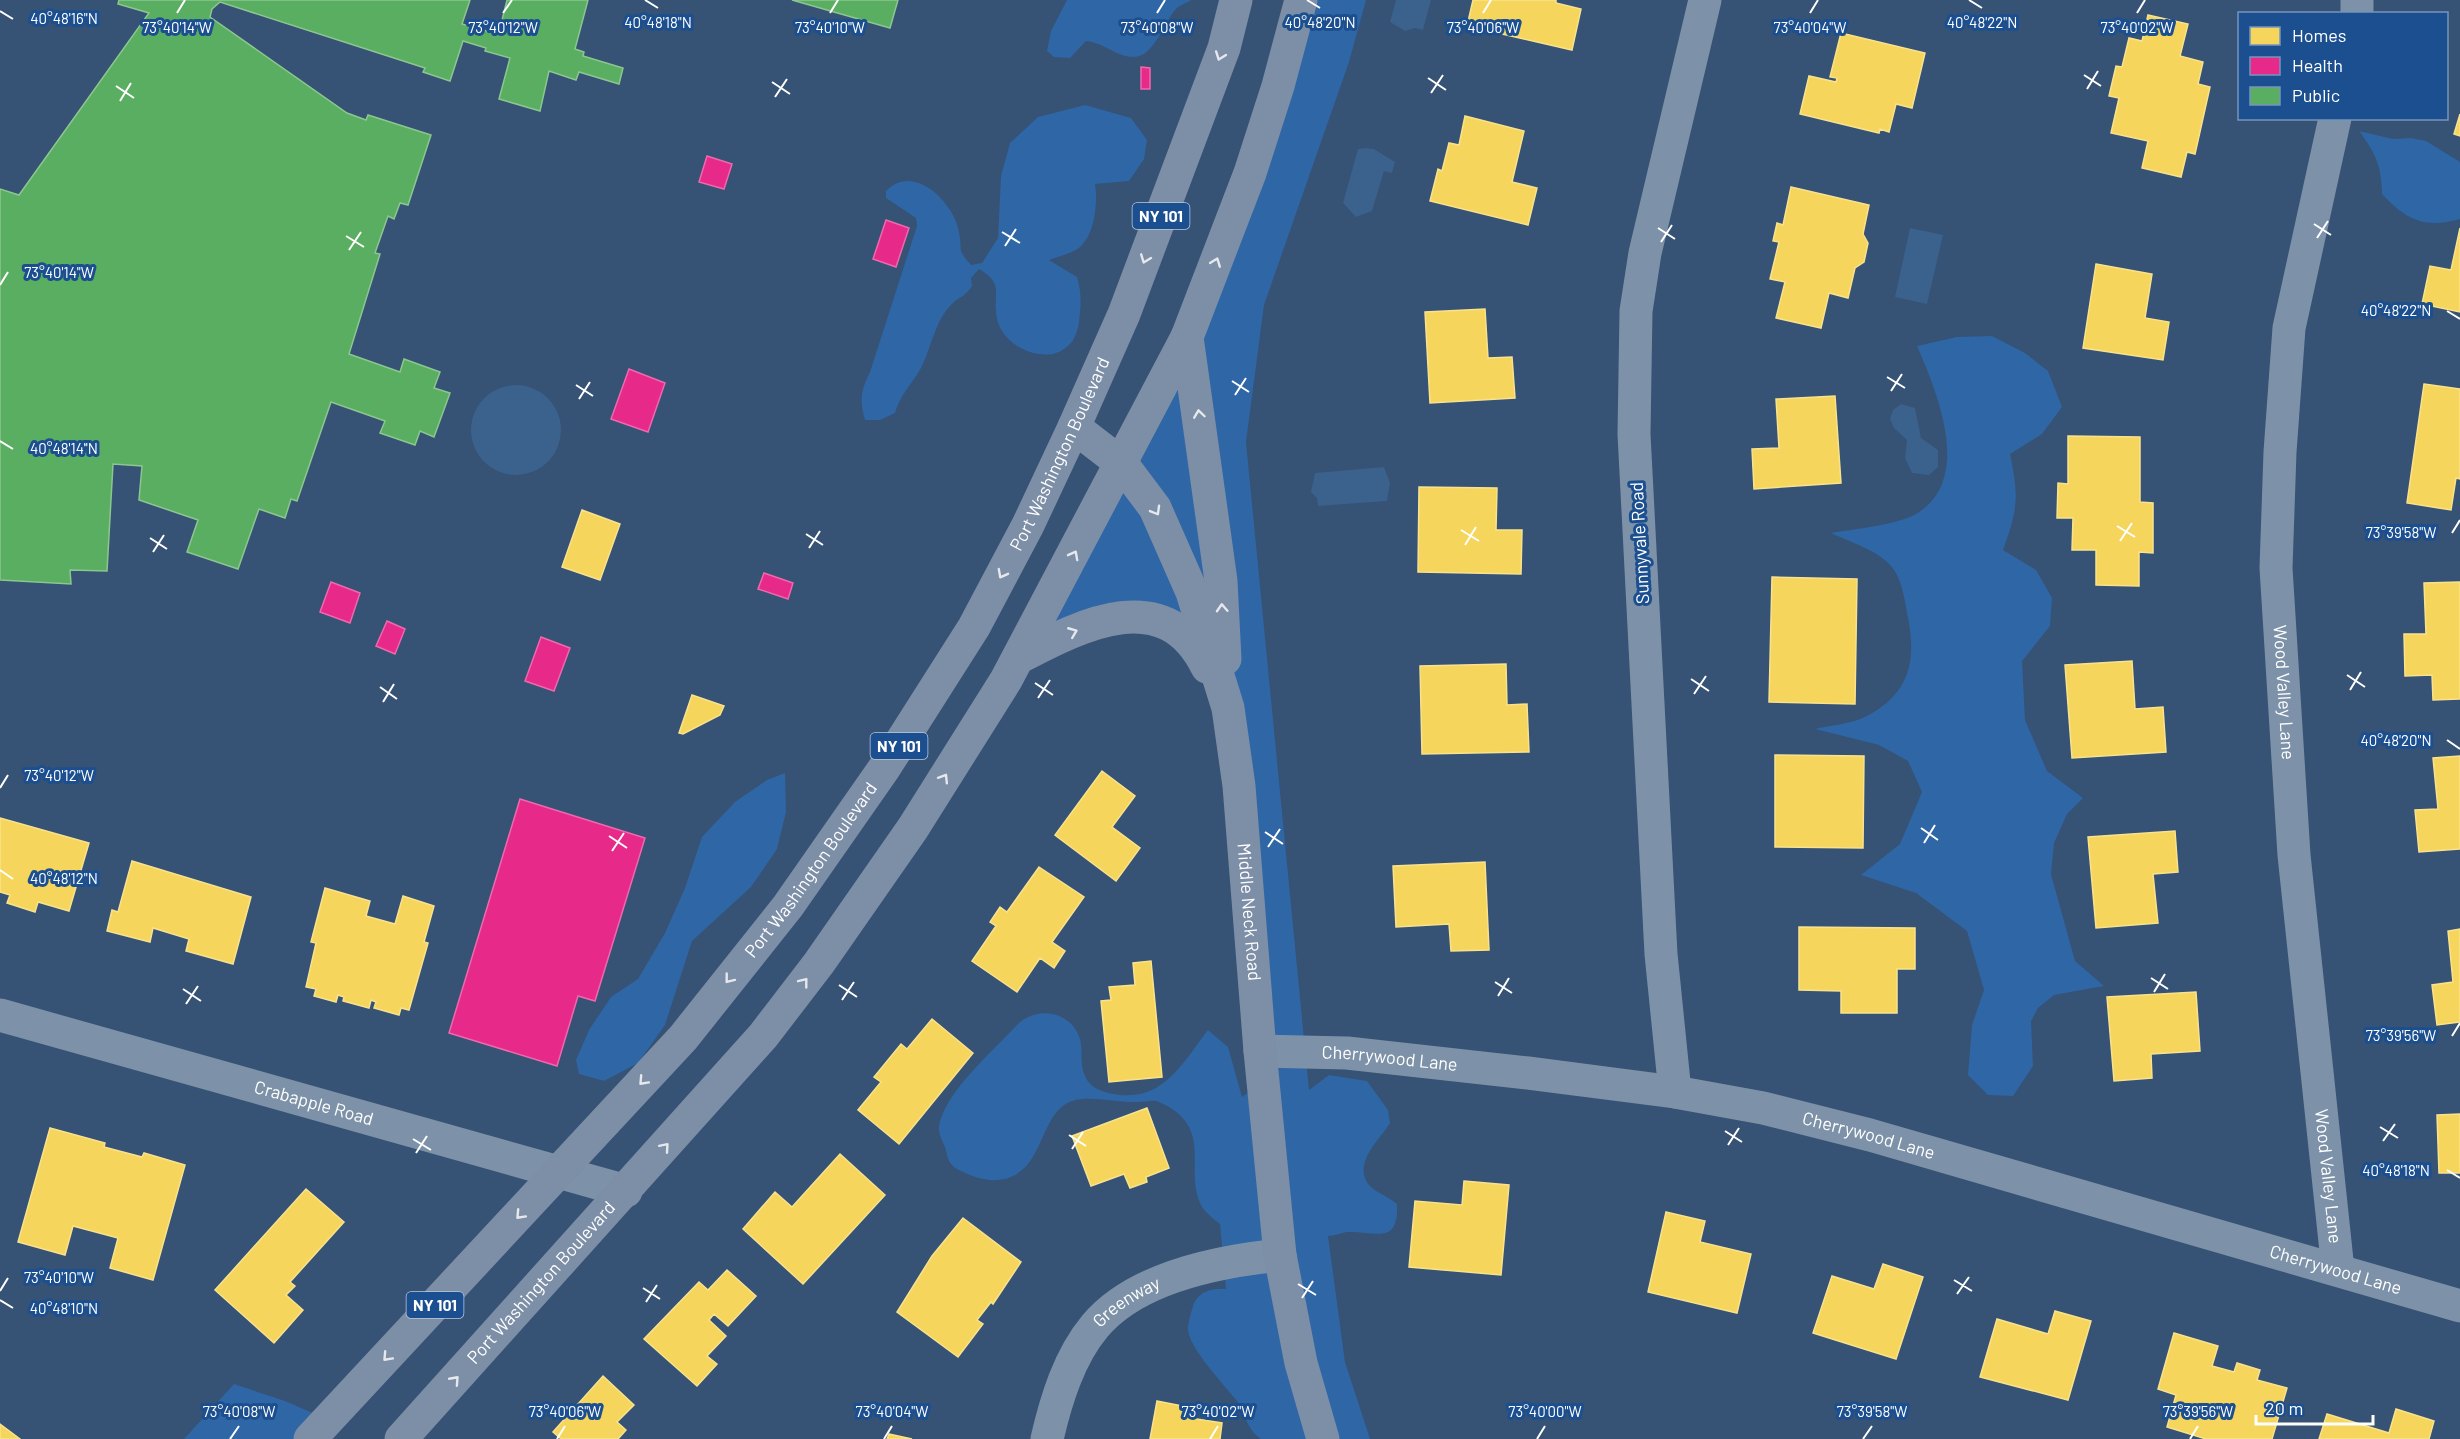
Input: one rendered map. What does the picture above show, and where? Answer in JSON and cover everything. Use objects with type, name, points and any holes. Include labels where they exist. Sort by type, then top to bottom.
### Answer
[{"type":"main road","name":"Port Washington Boulevard","points":[[310,1439],[683,1038],[788,906],[885,767],[974,627],[1028,525],[1074,428],[1124,314],[1224,48],[1236,0]]},
{"type":"main road","name":"Port Washington Boulevard","points":[[401,1439],[763,1036],[819,963],[914,828],[1020,657],[1187,336],[1250,173],[1278,86],[1300,0]]},
{"type":"main road","points":[[1187,336],[1221,581],[1228,708]]},
{"type":"main road","name":"Middle Neck Road","points":[[1074,428],[1122,464],[1155,508],[1175,548],[1192,592],[1228,708],[1239,786],[1260,1051],[1280,1255],[1301,1362],[1323,1439]]},
{"type":"main road","points":[[1020,657],[1089,626],[1129,615],[1147,616],[1165,622],[1193,644],[1228,708]]},
{"type":"street","name":"Sunnyvale Road","points":[[1675,1092],[1661,954],[1634,434],[1633,362],[1636,311],[1645,253],[1705,0]]},
{"type":"street","name":"Wood Valley Lane","points":[[2335,120],[2289,328],[2276,568],[2294,855],[2338,1270]]},
{"type":"street","name":"Crabapple Road","points":[[0,1015],[626,1191]]},
{"type":"street","name":"Cherrywood Lane","points":[[1260,1051],[1347,1053],[1675,1092],[1763,1108],[1870,1135],[2460,1306]]},
{"type":"street","name":"Greenway","points":[[1047,1439],[1068,1371],[1085,1339],[1111,1311],[1131,1297],[1187,1273],[1237,1261],[1280,1255]]},
{"type":"shaded area","points":[[1067,0],[1192,0],[1176,9],[1153,45],[1141,55],[1128,56],[1086,41],[1070,58],[1054,57],[1047,51],[1051,31]]},
{"type":"shaded area","points":[[1301,0],[1366,0],[1349,62],[1264,305],[1246,442],[1309,1090],[1329,1075],[1367,1081],[1388,1110],[1390,1123],[1369,1152],[1364,1168],[1369,1185],[1397,1204],[1394,1226],[1383,1233],[1347,1232],[1328,1236],[1345,1362],[1370,1439],[1261,1439],[1249,1426],[1237,1401],[1194,1346],[1188,1329],[1195,1301],[1206,1291],[1226,1289],[1220,1224],[1202,1208],[1195,1179],[1194,1141],[1190,1129],[1182,1117],[1169,1107],[1154,1101],[1075,1100],[1063,1106],[1054,1115],[1036,1152],[1019,1173],[999,1180],[972,1176],[952,1165],[939,1128],[943,1113],[960,1086],[1016,1026],[1032,1015],[1059,1016],[1074,1027],[1079,1036],[1085,1076],[1090,1084],[1101,1091],[1131,1095],[1159,1086],[1180,1067],[1208,1030],[1228,1047],[1242,1097],[1252,1090],[1228,708],[1165,622],[1020,657],[1122,464]]},
{"type":"shaded area","points":[[1396,0],[1431,0],[1423,30],[1415,28],[1405,31],[1390,22]]},
{"type":"shaded area","points":[[1085,105],[1131,118],[1147,140],[1144,159],[1129,181],[1095,184],[1094,217],[1085,241],[1073,251],[1049,260],[1077,277],[1080,310],[1078,330],[1072,341],[1061,351],[1048,354],[1030,352],[1016,345],[1004,334],[997,320],[994,283],[987,274],[979,269],[971,278],[972,286],[969,290],[952,304],[941,318],[925,360],[903,395],[895,413],[880,420],[865,420],[862,407],[863,390],[917,226],[916,218],[886,198],[886,191],[896,184],[907,181],[923,184],[937,194],[954,216],[963,255],[971,265],[982,263],[998,238],[1001,176],[1010,143],[1038,117]]},
{"type":"shaded area","points":[[2359,131],[2393,139],[2411,138],[2426,141],[2460,162],[2460,219],[2448,222],[2426,222],[2408,216],[2399,210],[2382,194],[2381,176],[2376,160]]},
{"type":"shaded area","points":[[1358,149],[1374,149],[1395,162],[1392,173],[1384,171],[1372,211],[1356,217],[1343,203]]},
{"type":"shaded area","points":[[1910,228],[1943,235],[1927,304],[1895,297]]},
{"type":"shaded area","points":[[1992,336],[2025,353],[2048,371],[2062,407],[2042,434],[2010,454],[2016,503],[2003,550],[2036,570],[2052,598],[2050,626],[2022,661],[2025,720],[2047,771],[2083,798],[2067,814],[2054,843],[2051,874],[2075,961],[2104,986],[2054,995],[2038,1008],[2031,1021],[2033,1066],[2013,1096],[1988,1095],[1968,1075],[1972,1025],[1984,990],[1967,931],[1916,893],[1861,875],[1900,844],[1922,792],[1908,761],[1879,745],[1815,729],[1847,723],[1865,717],[1880,708],[1900,688],[1910,663],[1910,634],[1904,598],[1895,571],[1878,555],[1831,533],[1887,524],[1908,518],[1934,499],[1943,480],[1947,458],[1946,434],[1941,410],[1917,346],[1957,337]]},
{"type":"shaded area","points":[[516,385],[533,388],[548,398],[558,413],[561,430],[558,447],[548,462],[533,472],[516,475],[499,472],[484,462],[474,447],[471,430],[474,413],[484,398],[499,388]]},
{"type":"shaded area","points":[[1901,404],[1915,408],[1921,438],[1938,450],[1938,467],[1929,475],[1912,473],[1905,458],[1907,440],[1894,428],[1890,419],[1893,410]]},
{"type":"shaded area","points":[[1384,467],[1390,483],[1387,501],[1318,506],[1317,498],[1311,492],[1315,473]]},
{"type":"shaded area","points":[[785,773],[786,812],[777,849],[751,887],[692,941],[665,1025],[638,1063],[604,1081],[579,1074],[576,1060],[589,1030],[611,997],[638,979],[665,933],[685,888],[702,837],[735,802],[767,780]]},
{"type":"shaded area","points":[[234,1384],[285,1401],[322,1417],[301,1439],[184,1439]]},
{"type":"building: Homes","points":[[1473,0],[1556,0],[1556,3],[1581,9],[1572,50],[1467,26]]},
{"type":"building: Homes","points":[[2148,15],[2188,24],[2180,56],[2203,62],[2198,84],[2210,87],[2195,154],[2187,152],[2181,177],[2142,168],[2148,141],[2111,133],[2119,98],[2109,96],[2116,66],[2122,67],[2129,38],[2142,41]]},
{"type":"building: Homes","points":[[1841,33],[1925,53],[1912,108],[1896,104],[1889,132],[1880,129],[1879,133],[1800,114],[1809,76],[1836,82],[1837,78],[1830,77]]},
{"type":"building: Homes","points":[[2460,114],[2460,136],[2454,134]]},
{"type":"building: Homes","points":[[1465,116],[1524,131],[1512,182],[1537,188],[1528,225],[1430,201],[1438,169],[1442,171],[1449,143],[1459,145]]},
{"type":"building: Homes","points":[[1791,187],[1869,205],[1863,234],[1868,243],[1864,262],[1855,268],[1848,298],[1829,293],[1821,328],[1776,318],[1785,282],[1770,279],[1779,242],[1773,241],[1777,223],[1783,225]]},
{"type":"building: Homes","points":[[2460,228],[2460,312],[2422,304],[2430,266],[2451,270]]},
{"type":"building: Homes","points":[[2096,264],[2152,274],[2145,318],[2169,322],[2163,360],[2083,348]]},
{"type":"building: Homes","points":[[1485,309],[1488,358],[1512,357],[1515,398],[1430,403],[1425,312]]},
{"type":"building: Homes","points":[[2424,384],[2460,389],[2460,479],[2456,478],[2451,510],[2407,503]]},
{"type":"building: Homes","points":[[1835,396],[1841,483],[1754,489],[1752,449],[1779,448],[1776,399]]},
{"type":"building: Homes","points":[[2068,436],[2140,437],[2140,502],[2153,503],[2153,553],[2139,552],[2139,586],[2096,585],[2096,550],[2072,550],[2073,518],[2057,518],[2058,483],[2068,484]]},
{"type":"building: Homes","points":[[1419,487],[1497,488],[1496,530],[1522,530],[1521,574],[1418,572]]},
{"type":"building: Homes","points":[[582,510],[620,524],[600,580],[562,567]]},
{"type":"building: Homes","points":[[1772,577],[1857,579],[1855,704],[1769,702]]},
{"type":"building: Homes","points":[[2460,582],[2460,699],[2433,700],[2432,675],[2405,676],[2404,634],[2426,634],[2424,583]]},
{"type":"building: Homes","points":[[2132,661],[2135,709],[2163,707],[2166,752],[2072,758],[2065,665]]},
{"type":"building: Homes","points":[[1506,664],[1507,705],[1527,704],[1529,752],[1422,754],[1420,666]]},
{"type":"building: Homes","points":[[692,695],[724,706],[720,715],[683,734],[679,733]]},
{"type":"building: Homes","points":[[1775,755],[1864,756],[1863,848],[1775,847]]},
{"type":"building: Homes","points":[[2460,756],[2460,849],[2419,852],[2415,810],[2438,809],[2433,758]]},
{"type":"building: Homes","points":[[1102,771],[1135,796],[1112,827],[1140,848],[1116,881],[1055,835]]},
{"type":"building: Homes","points":[[0,818],[89,843],[69,911],[38,902],[35,912],[7,903],[10,895],[0,892]]},
{"type":"building: Homes","points":[[2175,831],[2178,872],[2153,874],[2158,923],[2096,928],[2088,837]]},
{"type":"building: Homes","points":[[132,861],[251,897],[233,964],[186,951],[189,939],[153,928],[150,942],[107,931],[112,910],[118,912]]},
{"type":"building: Homes","points":[[1485,862],[1489,950],[1451,951],[1449,924],[1396,927],[1393,866]]},
{"type":"building: Homes","points":[[1039,867],[1084,897],[1052,942],[1065,951],[1054,968],[1040,958],[1017,992],[972,961],[996,926],[990,922],[1000,907],[1007,912]]},
{"type":"building: Homes","points":[[325,888],[370,901],[366,916],[395,924],[403,896],[434,906],[424,942],[428,943],[409,1010],[401,1008],[399,1015],[374,1008],[376,1002],[371,1000],[369,1008],[343,1001],[344,997],[338,995],[336,1002],[314,996],[316,989],[306,987],[316,943],[311,942]]},
{"type":"building: Homes","points":[[1799,927],[1915,928],[1915,969],[1897,969],[1897,1013],[1841,1013],[1841,991],[1799,990]]},
{"type":"building: Homes","points":[[2460,929],[2460,1022],[2437,1025],[2432,985],[2453,982],[2448,931]]},
{"type":"building: Homes","points":[[1151,961],[1162,1077],[1109,1082],[1101,1001],[1111,1000],[1109,987],[1135,985],[1133,963]]},
{"type":"building: Homes","points":[[2196,992],[2200,1051],[2151,1054],[2152,1078],[2114,1081],[2107,997]]},
{"type":"building: Homes","points":[[932,1019],[973,1053],[899,1144],[858,1110],[881,1082],[874,1077],[901,1044],[907,1049]]},
{"type":"building: Homes","points":[[1147,1108],[1169,1168],[1146,1177],[1147,1182],[1130,1188],[1124,1174],[1091,1186],[1072,1136]]},
{"type":"building: Homes","points":[[2460,1114],[2460,1173],[2439,1173],[2437,1115]]},
{"type":"building: Homes","points":[[50,1128],[105,1143],[104,1147],[142,1157],[144,1153],[185,1165],[153,1280],[110,1268],[118,1238],[73,1226],[65,1255],[18,1242]]},
{"type":"building: Homes","points":[[840,1154],[885,1195],[803,1284],[743,1229],[775,1192],[792,1207]]},
{"type":"building: Homes","points":[[1464,1181],[1509,1185],[1501,1275],[1409,1267],[1415,1201],[1462,1205]]},
{"type":"building: Homes","points":[[306,1189],[344,1222],[290,1282],[295,1286],[286,1295],[303,1310],[274,1343],[215,1290]]},
{"type":"building: Homes","points":[[1666,1212],[1705,1221],[1700,1242],[1751,1254],[1737,1313],[1648,1292]]},
{"type":"building: Homes","points":[[963,1218],[1021,1262],[993,1304],[991,1302],[977,1320],[983,1324],[958,1357],[897,1312],[932,1256]]},
{"type":"building: Homes","points":[[1883,1264],[1923,1277],[1896,1359],[1813,1333],[1832,1276],[1874,1289]]},
{"type":"building: Homes","points":[[727,1270],[756,1296],[728,1326],[714,1314],[709,1320],[726,1336],[707,1356],[717,1364],[697,1386],[644,1339],[699,1282],[708,1290]]},
{"type":"building: Homes","points":[[2055,1311],[2091,1321],[2068,1400],[1980,1377],[1997,1319],[2048,1334]]},
{"type":"building: Homes","points":[[2174,1333],[2218,1346],[2212,1366],[2234,1372],[2237,1363],[2260,1370],[2257,1380],[2287,1388],[2272,1439],[2206,1439],[2167,1427],[2176,1395],[2158,1389]]},
{"type":"building: Homes","points":[[603,1376],[634,1405],[617,1422],[626,1430],[618,1439],[561,1439],[553,1432]]},
{"type":"building: Homes","points":[[1157,1401],[1193,1408],[1190,1418],[1222,1423],[1220,1439],[1150,1439]]},
{"type":"building: Homes","points":[[2396,1409],[2434,1421],[2429,1439],[2319,1439],[2327,1414],[2389,1433]]},
{"type":"building: Homes","points":[[0,1424],[20,1439],[0,1439]]},
{"type":"building: Homes","points":[[889,1434],[912,1439],[887,1439]]},
{"type":"building: Health","points":[[1141,67],[1150,68],[1150,89],[1141,89]]},
{"type":"building: Health","points":[[707,156],[732,164],[724,189],[699,182]]},
{"type":"building: Health","points":[[886,220],[909,228],[896,267],[873,259]]},
{"type":"building: Health","points":[[629,369],[665,383],[648,432],[611,419]]},
{"type":"building: Health","points":[[764,573],[793,583],[788,599],[758,589]]},
{"type":"building: Health","points":[[331,582],[360,593],[350,623],[320,612]]},
{"type":"building: Health","points":[[387,621],[405,629],[395,654],[376,646]]},
{"type":"building: Health","points":[[541,637],[570,648],[554,691],[525,681]]},
{"type":"building: Health","points":[[520,799],[645,838],[595,1001],[578,996],[557,1066],[449,1033]]},
{"type":"building: Public","points":[[119,0],[470,0],[462,24],[490,32],[490,29],[499,32],[507,0],[588,0],[575,49],[584,52],[583,56],[623,68],[619,84],[579,72],[576,80],[549,71],[540,111],[499,99],[510,58],[485,51],[486,48],[463,41],[450,81],[423,72],[425,68],[220,2],[212,9],[210,17],[347,113],[366,120],[368,115],[431,135],[408,205],[400,203],[394,219],[388,216],[375,253],[380,254],[349,354],[400,372],[404,359],[440,372],[434,388],[450,393],[434,437],[420,431],[415,445],[380,433],[385,421],[331,402],[297,501],[291,499],[285,518],[259,509],[238,569],[187,552],[198,520],[139,500],[142,466],[113,464],[107,571],[70,570],[71,584],[0,580],[0,189],[19,195],[149,13],[118,4]]},
{"type":"building: Public","points":[[792,0],[898,0],[890,28]]}]
